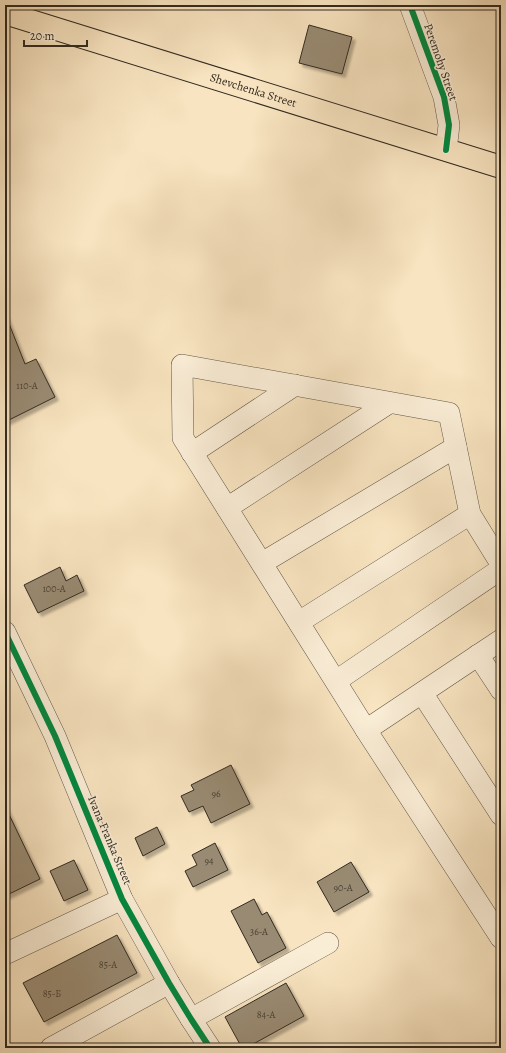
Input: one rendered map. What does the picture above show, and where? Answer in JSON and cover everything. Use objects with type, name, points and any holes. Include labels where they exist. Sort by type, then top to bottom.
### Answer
[{"type":"main road","name":"Shevchenka Street","points":[[5,13],[501,167]]},
{"type":"street","name":"Peremohy Street","points":[[410,5],[444,97],[449,125],[446,150]]},
{"type":"street","points":[[501,564],[470,514],[449,413],[182,365],[182,438],[366,730],[501,938]]},
{"type":"street","points":[[192,453],[295,386]]},
{"type":"street","points":[[227,508],[389,403]]},
{"type":"street","points":[[262,563],[456,447]]},
{"type":"street","points":[[299,622],[470,514]]},
{"type":"street","points":[[336,681],[501,569]]},
{"type":"street","name":"Ivana Franka Street","points":[[5,632],[55,736],[122,898],[169,983],[210,1048]]},
{"type":"street","points":[[366,730],[501,640]]},
{"type":"street","points":[[478,655],[501,690]]},
{"type":"street","points":[[422,693],[501,815]]},
{"type":"street","points":[[5,954],[122,898]]},
{"type":"street","points":[[191,1020],[328,943]]},
{"type":"street","points":[[51,1048],[169,983]]},
{"type":"building","points":[[309,25],[352,37],[342,74],[299,63]]},
{"type":"building","points":[[5,316],[25,364],[36,359],[55,397],[5,422]]},
{"type":"building","points":[[60,567],[66,581],[77,575],[84,591],[38,613],[24,585]]},
{"type":"building","points":[[231,765],[250,804],[211,823],[203,806],[189,812],[181,796],[194,790],[191,785]]},
{"type":"building","points":[[5,806],[40,879],[5,896]]},
{"type":"building","points":[[157,827],[165,844],[143,856],[135,838]]},
{"type":"building","points":[[215,843],[228,870],[193,887],[185,871],[197,865],[192,855]]},
{"type":"building","points":[[74,860],[88,890],[64,901],[50,871]]},
{"type":"building","points":[[351,862],[369,892],[334,912],[317,882]]},
{"type":"building","points":[[254,899],[262,915],[267,912],[286,948],[258,963],[231,911]]},
{"type":"building","points":[[117,935],[137,973],[44,1022],[23,983]]},
{"type":"building","points":[[286,983],[304,1016],[246,1048],[242,1048],[225,1017]]},
{"type":"cycle path","points":[[410,5],[444,97],[449,125],[446,150]]},
{"type":"cycle path","points":[[5,632],[55,736],[122,899],[169,983],[210,1048]]}]
